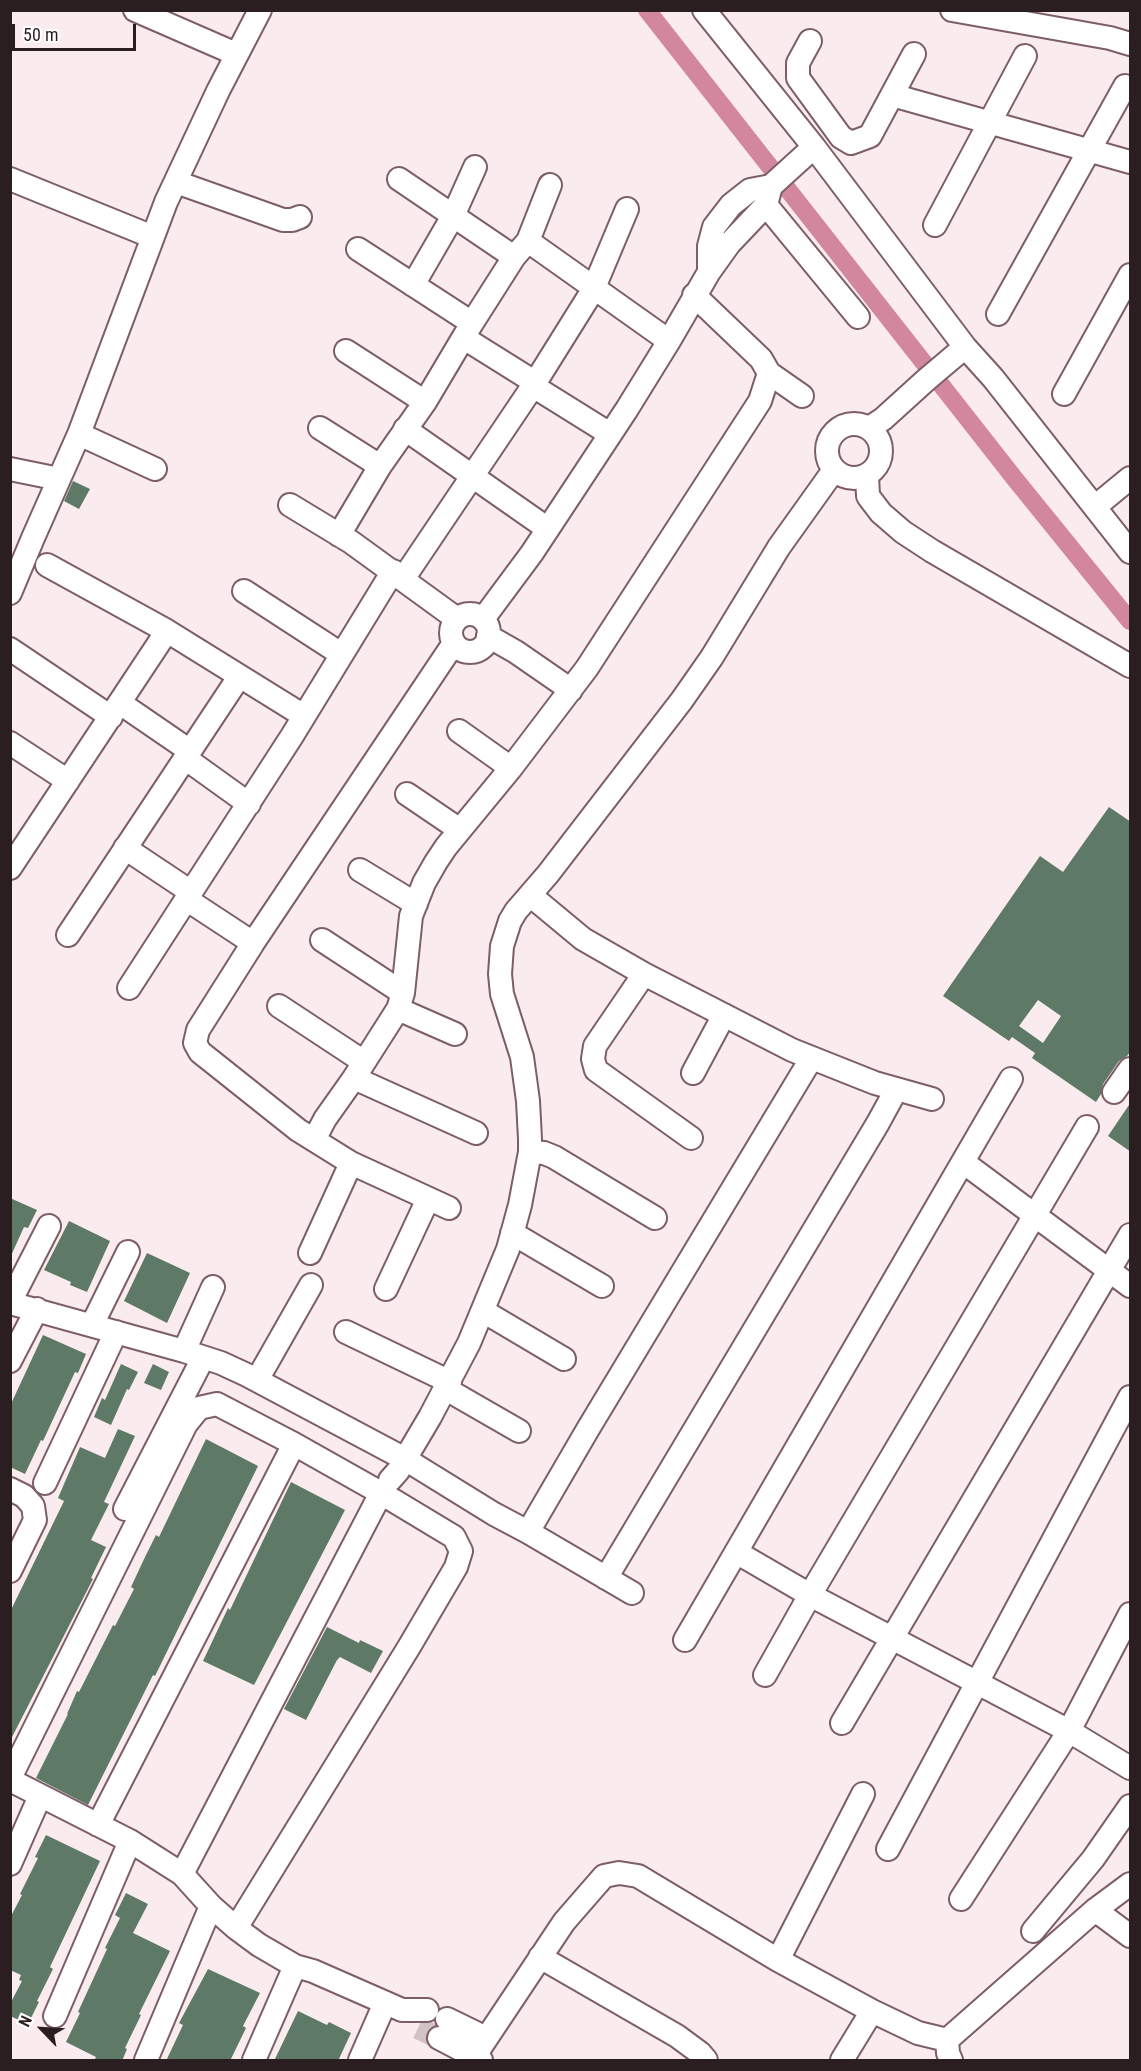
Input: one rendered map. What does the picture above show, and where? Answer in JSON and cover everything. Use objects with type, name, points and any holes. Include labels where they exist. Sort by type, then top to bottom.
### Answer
[{"type":"street","points":[[135,10],[236,54]]},
{"type":"street","points":[[10,593],[79,434],[166,202],[236,54],[260,10]]},
{"type":"street","points":[[704,10],[814,147],[959,352],[1096,506],[1122,524],[1131,552]]},
{"type":"street","points":[[951,10],[1110,38],[1131,44]]},
{"type":"street","points":[[810,41],[798,63],[798,78],[841,137],[851,143],[870,136],[914,54]]},
{"type":"street","points":[[934,225],[991,123],[1024,56]]},
{"type":"street","points":[[998,314],[1125,86]]},
{"type":"street","points":[[892,95],[1131,162]]},
{"type":"street","points":[[571,690],[516,652],[486,628],[478,616],[467,614],[457,619],[451,628],[452,639],[458,648],[470,652],[482,647],[486,628],[669,341],[708,272],[775,185],[814,147]]},
{"type":"street","points":[[413,285],[453,216],[475,167]]},
{"type":"street","points":[[399,178],[453,216],[521,249],[593,290],[669,341]]},
{"type":"street","points":[[10,179],[153,237]]},
{"type":"street","points":[[176,182],[283,220],[300,217]]},
{"type":"street","points":[[339,535],[380,466],[425,402],[521,249],[550,184]]},
{"type":"street","points":[[775,185],[858,317]]},
{"type":"street","points":[[129,988],[249,804],[341,654],[473,476],[534,385],[593,290],[627,209]]},
{"type":"street","points":[[358,249],[413,285],[534,385],[610,434]]},
{"type":"street","points":[[1064,394],[1131,275]]},
{"type":"street","points":[[694,295],[755,353],[769,373],[802,396]]},
{"type":"street","points":[[346,351],[425,402]]},
{"type":"street","points":[[869,428],[883,419],[959,352]]},
{"type":"street","points":[[314,1140],[325,1119],[359,1070],[401,1001],[409,930],[424,883],[436,862],[511,768],[600,649],[760,401],[769,373]]},
{"type":"street","points":[[859,424],[869,428],[877,436],[881,447],[876,468],[858,478],[849,478],[834,470],[828,460],[827,449],[830,438],[837,429],[859,424]]},
{"type":"street","points":[[320,428],[380,466]]},
{"type":"street","points":[[405,429],[548,529]]},
{"type":"street","points":[[79,434],[155,469]]},
{"type":"street","points":[[10,469],[59,479]]},
{"type":"street","points":[[182,1874],[386,1486],[405,1459],[448,1386],[483,1311],[508,1249],[520,1205],[530,1152],[528,1101],[522,1057],[502,994],[500,956],[504,934],[516,910],[548,874],[682,700],[712,657],[779,547],[834,470]]},
{"type":"street","points":[[867,475],[868,496],[881,513],[903,532],[1131,666]]},
{"type":"street","points":[[1096,506],[1131,477]]},
{"type":"street","points":[[290,505],[398,575],[457,619]]},
{"type":"street","points":[[47,565],[167,631],[304,716]]},
{"type":"street","points":[[244,591],[341,654]]},
{"type":"street","points":[[14,853],[68,781],[167,631]]},
{"type":"street","points":[[449,1208],[351,1163],[298,1130],[200,1052],[195,1043],[198,1030],[253,943],[454,643]]},
{"type":"street","points":[[10,649],[188,754],[249,804]]},
{"type":"street","points":[[68,935],[239,677]]},
{"type":"street","points":[[459,730],[511,768]]},
{"type":"street","points":[[10,743],[68,781]]},
{"type":"street","points":[[407,794],[460,830]]},
{"type":"street","points":[[125,848],[253,943]]},
{"type":"street","points":[[360,870],[416,904]]},
{"type":"street","points":[[530,895],[583,939],[644,974],[724,1015],[811,1059],[896,1090],[932,1099]]},
{"type":"street","points":[[322,940],[401,1001],[455,1034]]},
{"type":"street","points":[[644,974],[596,1046],[593,1059],[596,1070],[691,1138]]},
{"type":"street","points":[[279,1006],[359,1070],[476,1133]]},
{"type":"street","points":[[693,1073],[724,1015]]},
{"type":"street","points":[[528,1532],[811,1059]]},
{"type":"street","points":[[1114,1092],[1131,1069]]},
{"type":"street","points":[[685,1640],[1011,1078]]},
{"type":"street","points":[[606,1578],[896,1090]]},
{"type":"street","points":[[765,1675],[1033,1215],[1087,1127]]},
{"type":"street","points":[[530,1152],[544,1153],[554,1157],[655,1218]]},
{"type":"street","points":[[963,1162],[1131,1286]]},
{"type":"street","points":[[310,1253],[351,1163]]},
{"type":"street","points":[[386,1289],[428,1199]]},
{"type":"street","points":[[49,1226],[10,1302],[221,1363],[405,1459],[494,1514],[632,1593]]},
{"type":"street","points":[[512,1233],[602,1286]]},
{"type":"street","points":[[842,1723],[1131,1235]]},
{"type":"street","points":[[92,1325],[128,1252]]},
{"type":"street","points":[[257,1380],[310,1285]]},
{"type":"street","points":[[125,1509],[193,1354],[213,1287]]},
{"type":"street","points":[[10,1361],[37,1309]]},
{"type":"street","points":[[483,1311],[564,1359]]},
{"type":"street","points":[[45,1483],[116,1332]]},
{"type":"street","points":[[346,1332],[448,1386],[519,1431]]},
{"type":"street","points":[[888,1849],[1131,1397]]},
{"type":"street","points":[[236,1928],[409,1647],[456,1567],[461,1551],[454,1537],[386,1486],[294,1444],[217,1404],[199,1408],[186,1424],[10,1779],[130,1841],[182,1874],[211,1906],[236,1928],[259,1945],[295,1966],[313,1971],[422,2019]]},
{"type":"street","points":[[98,1825],[294,1444]]},
{"type":"street","points":[[10,1489],[24,1496],[33,1506],[35,1520],[10,1571]]},
{"type":"street","points":[[736,1552],[810,1595],[1069,1731],[1131,1768]]},
{"type":"street","points":[[961,1899],[1069,1731],[1131,1614]]},
{"type":"street","points":[[778,1960],[863,1794]]},
{"type":"street","points":[[10,1864],[40,1796]]},
{"type":"street","points":[[1033,1931],[1093,1859],[1131,1806]]},
{"type":"street","points":[[55,2016],[130,1841]]},
{"type":"street","points":[[443,2028],[479,2054],[564,1922],[604,1876],[619,1873],[638,1876],[778,1960],[949,2050],[1095,1910],[1131,1884]]},
{"type":"street","points":[[146,2061],[211,1906]]},
{"type":"street","points":[[1095,1910],[1131,1936]]},
{"type":"street","points":[[540,1957],[676,2037],[700,2053],[706,2061]]},
{"type":"street","points":[[254,2061],[295,1966]]},
{"type":"street","points":[[360,2061],[393,2006]]},
{"type":"street","points":[[842,2061],[872,2011]]},
{"type":"building","points":[[73,481],[90,489],[79,509],[64,501]]},
{"type":"building","points":[[1109,807],[1131,822],[1131,1051],[1119,1061],[1103,1084],[1096,1102],[1032,1058],[1035,1053],[1012,1037],[1009,1041],[943,996],[1040,856],[1063,872]],"holes":[[[1038,1000],[1061,1016],[1043,1043],[1019,1026]]]},
{"type":"building","points":[[1131,1102],[1131,1152],[1108,1136]]},
{"type":"building","points":[[10,1198],[37,1210],[28,1228],[24,1227],[10,1258]]},
{"type":"building","points":[[69,1221],[110,1241],[87,1292],[44,1270]]},
{"type":"building","points":[[147,1253],[190,1273],[167,1323],[124,1301]]},
{"type":"building","points":[[43,1335],[86,1354],[25,1474],[10,1467],[10,1406]]},
{"type":"building","points":[[121,1364],[138,1372],[129,1390],[127,1389],[111,1425],[94,1417],[102,1398],[105,1400]]},
{"type":"building","points":[[153,1364],[169,1372],[161,1390],[144,1383]]},
{"type":"building","points":[[118,1429],[135,1436],[104,1502],[109,1504],[91,1540],[106,1547],[91,1578],[93,1579],[10,1741],[10,1612],[64,1501],[58,1498],[80,1447],[105,1458]]},
{"type":"building","points":[[206,1439],[258,1466],[155,1676],[153,1675],[88,1805],[36,1778],[77,1691],[79,1692],[134,1589],[131,1587],[145,1557],[156,1535],[159,1537]]},
{"type":"building","points":[[291,1482],[345,1510],[254,1685],[203,1661]]},
{"type":"building","points":[[327,1627],[359,1643],[360,1640],[383,1651],[371,1673],[340,1657],[306,1720],[284,1709]]},
{"type":"building","points":[[46,1835],[100,1861],[50,1967],[53,1969],[28,2024],[10,2016],[10,2004],[22,1981],[19,1980],[21,1975],[10,1970],[10,1918],[22,1895],[20,1894],[38,1858],[35,1857]]},
{"type":"building","points":[[126,1893],[148,1904],[133,1933],[170,1951],[139,2014],[141,2015],[125,2048],[127,2049],[122,2061],[94,2061],[96,2057],[66,2042],[120,1918],[115,1915]]},
{"type":"building","points":[[208,1969],[260,1993],[243,2026],[246,2028],[230,2061],[166,2061],[183,2025],[179,2023]]},
{"type":"building","points":[[298,2011],[327,2025],[329,2022],[351,2033],[338,2061],[274,2061]]},
{"type":"waterway","points":[[647,10],[1015,479],[1130,621]]},
{"type":"tunnel","points":[[418,2028],[439,2038]]}]
